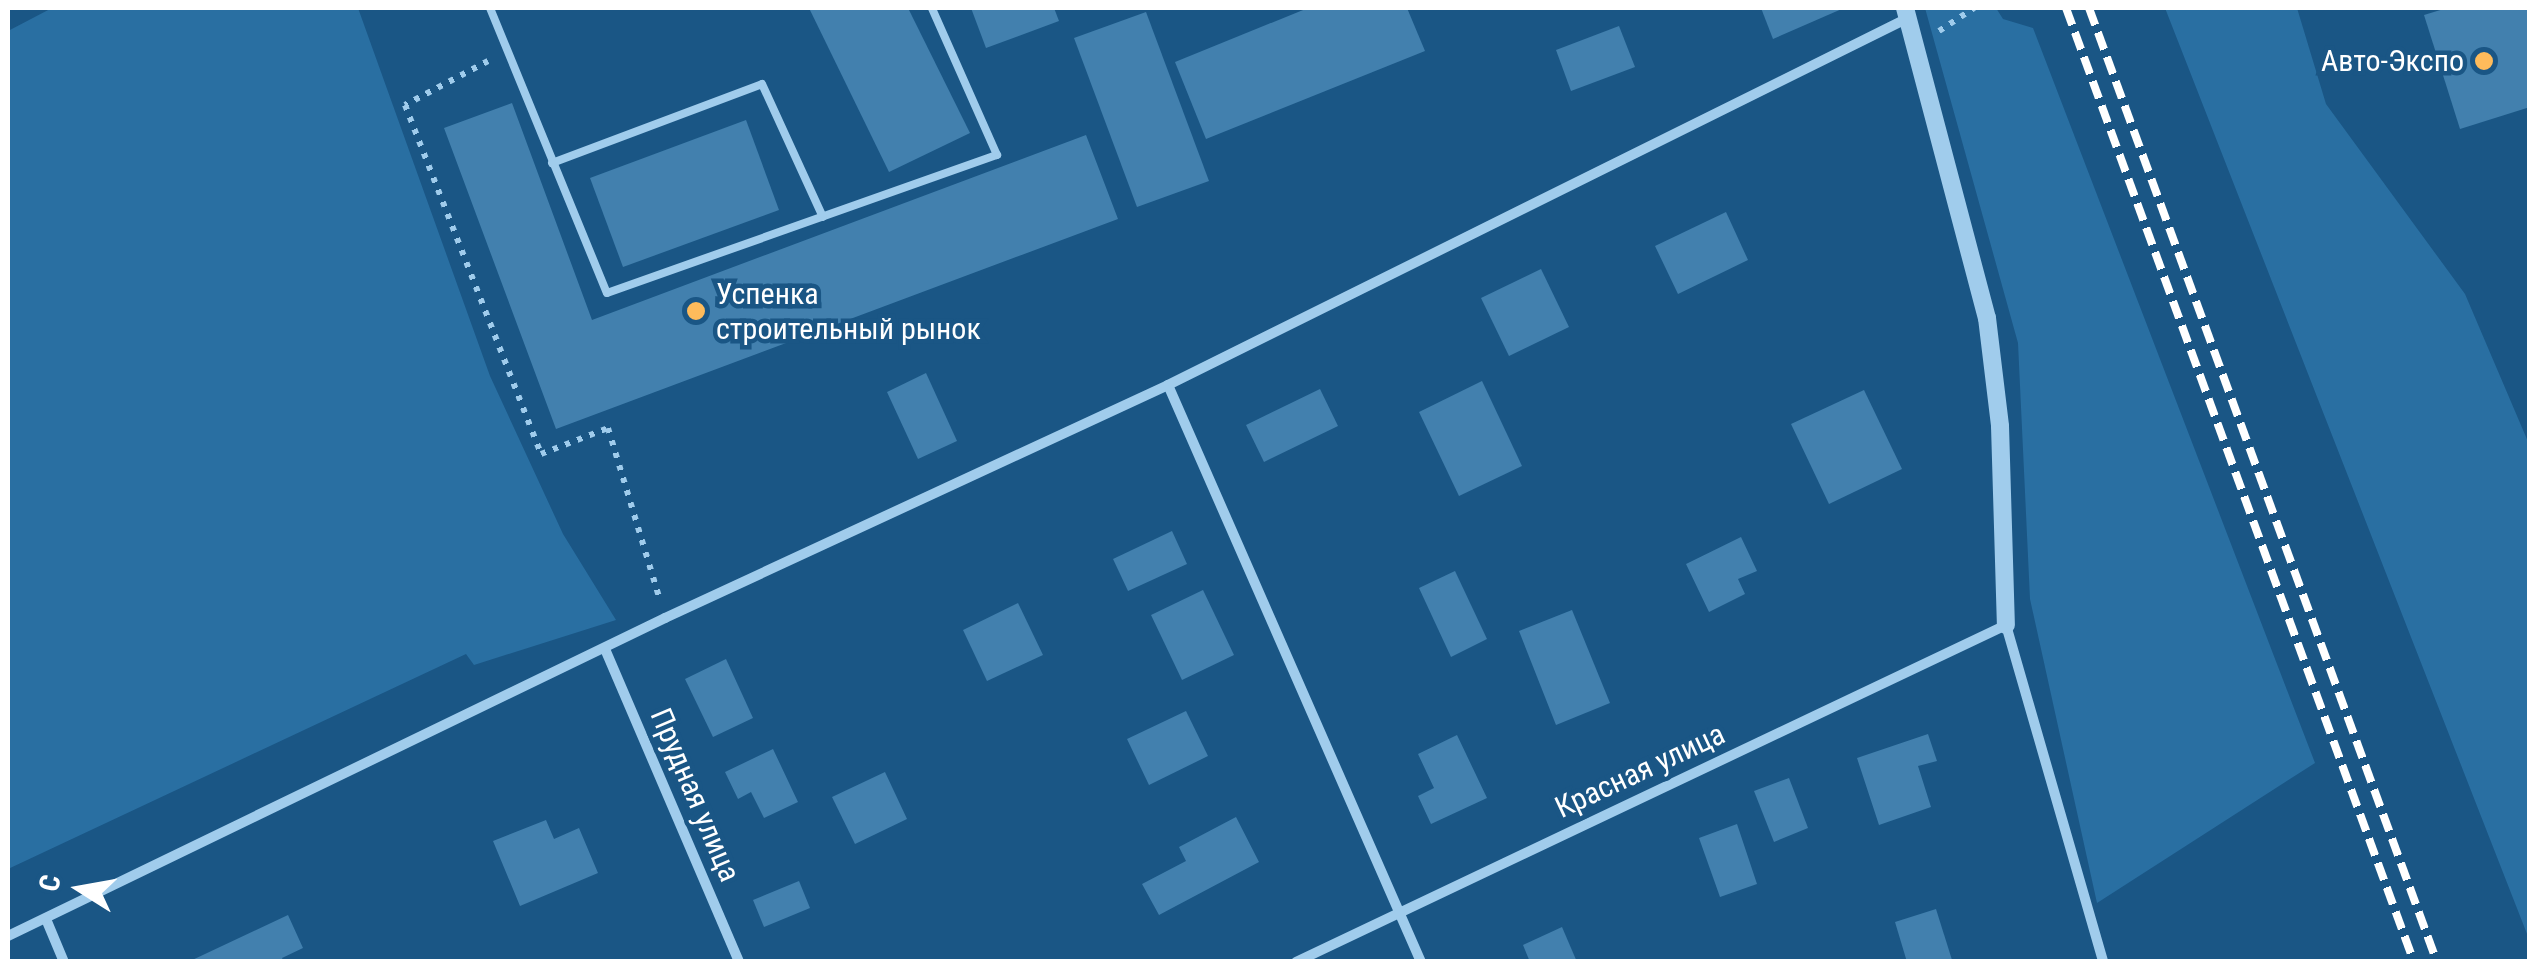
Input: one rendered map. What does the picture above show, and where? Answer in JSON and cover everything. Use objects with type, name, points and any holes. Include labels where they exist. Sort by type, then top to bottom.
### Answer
[{"type":"street","points":[[8,936],[665,618],[1168,386],[1909,21],[1987,318],[2000,426],[2006,626],[2103,962]]},
{"type":"street","points":[[1168,386],[1420,962]]},
{"type":"street","name":"Красная улица","points":[[1296,962],[2006,626]]},
{"type":"street","name":"Прудная улица","points":[[605,649],[739,962]]},
{"type":"street","points":[[46,919],[64,962]]},
{"type":"lane","points":[[490,8],[607,293],[997,155],[932,8]]},
{"type":"lane","points":[[552,163],[762,84],[824,216]]},
{"type":"path","points":[[1909,21],[1940,31],[1974,8]]},
{"type":"path","points":[[509,50],[404,105],[541,454],[608,428],[665,618]]},
{"type":"shaded area","points":[[52,8],[358,8],[490,376],[563,534],[616,620],[474,665],[466,654],[8,869],[8,31]]},
{"type":"shaded area","points":[[1925,8],[1996,8],[2003,19],[2033,28],[2315,763],[2097,903],[2030,599],[2018,343]]},
{"type":"shaded area","points":[[2165,8],[2297,8],[2326,104],[2465,294],[2529,444],[2529,939]]},
{"type":"building","points":[[809,8],[908,8],[970,133],[889,172]]},
{"type":"building","points":[[971,8],[1054,8],[1059,21],[986,48]]},
{"type":"building","points":[[1308,8],[1407,8],[1425,51],[1206,139],[1175,62]]},
{"type":"building","points":[[1761,8],[1844,8],[1773,39]]},
{"type":"building","name":"Авто-Экспо","points":[[2447,8],[2530,8],[2530,107],[2460,129],[2424,15]]},
{"type":"building","points":[[1146,12],[1209,181],[1137,207],[1074,38]]},
{"type":"building","points":[[1619,26],[1635,67],[1571,91],[1556,50]]},
{"type":"building","points":[[512,103],[592,320],[1086,135],[1118,219],[556,429],[444,128]]},
{"type":"building","points":[[746,120],[779,210],[623,267],[590,178]]},
{"type":"building","points":[[1726,212],[1748,260],[1678,294],[1655,246]]},
{"type":"building","points":[[1541,269],[1569,327],[1509,356],[1481,298]]},
{"type":"building","points":[[926,373],[957,441],[918,459],[887,392]]},
{"type":"building","points":[[1482,381],[1522,466],[1459,496],[1419,412]]},
{"type":"building","points":[[1320,389],[1338,426],[1264,462],[1246,425]]},
{"type":"building","points":[[1864,390],[1902,469],[1829,504],[1791,424]]},
{"type":"building","points":[[1172,531],[1187,564],[1128,591],[1113,559]]},
{"type":"building","points":[[1741,537],[1757,571],[1738,579],[1745,594],[1709,612],[1686,564]]},
{"type":"building","points":[[1455,571],[1487,639],[1451,657],[1419,588]]},
{"type":"building","points":[[1203,590],[1234,655],[1182,680],[1151,615]]},
{"type":"building","points":[[1018,603],[1043,655],[987,681],[963,630]]},
{"type":"building","points":[[1572,610],[1610,703],[1556,725],[1519,631]]},
{"type":"building","points":[[726,659],[753,718],[713,737],[685,679]]},
{"type":"building","points":[[1186,711],[1208,756],[1149,785],[1127,739]]},
{"type":"building","points":[[1928,734],[1937,761],[1918,766],[1931,807],[1879,825],[1857,758]]},
{"type":"building","points":[[1457,735],[1487,798],[1431,824],[1418,796],[1434,788],[1418,754]]},
{"type":"building","points":[[773,749],[798,802],[764,818],[751,792],[738,799],[725,772]]},
{"type":"building","points":[[885,772],[907,819],[855,844],[832,797]]},
{"type":"building","points":[[1789,778],[1808,828],[1774,842],[1754,791]]},
{"type":"building","points":[[1236,817],[1259,862],[1159,915],[1142,884],[1186,861],[1179,847]]},
{"type":"building","points":[[546,820],[554,839],[579,828],[598,873],[520,906],[493,841]]},
{"type":"building","points":[[1737,824],[1757,884],[1720,897],[1699,838]]},
{"type":"building","points":[[799,881],[810,908],[764,927],[753,900]]},
{"type":"building","points":[[1936,909],[1952,960],[1907,962],[1895,922]]},
{"type":"building","points":[[288,915],[303,948],[282,958],[284,962],[188,962]]},
{"type":"building","points":[[1562,927],[1577,962],[1530,962],[1523,945]]},
{"type":"railway","points":[[2066,8],[2414,962]]},
{"type":"railway","points":[[2089,8],[2437,962]]},
{"type":"place","name":"Авто-Экспо","points":[[2484,61]]},
{"type":"place","name":"Успенка строительный рынок","points":[[696,311]]}]
